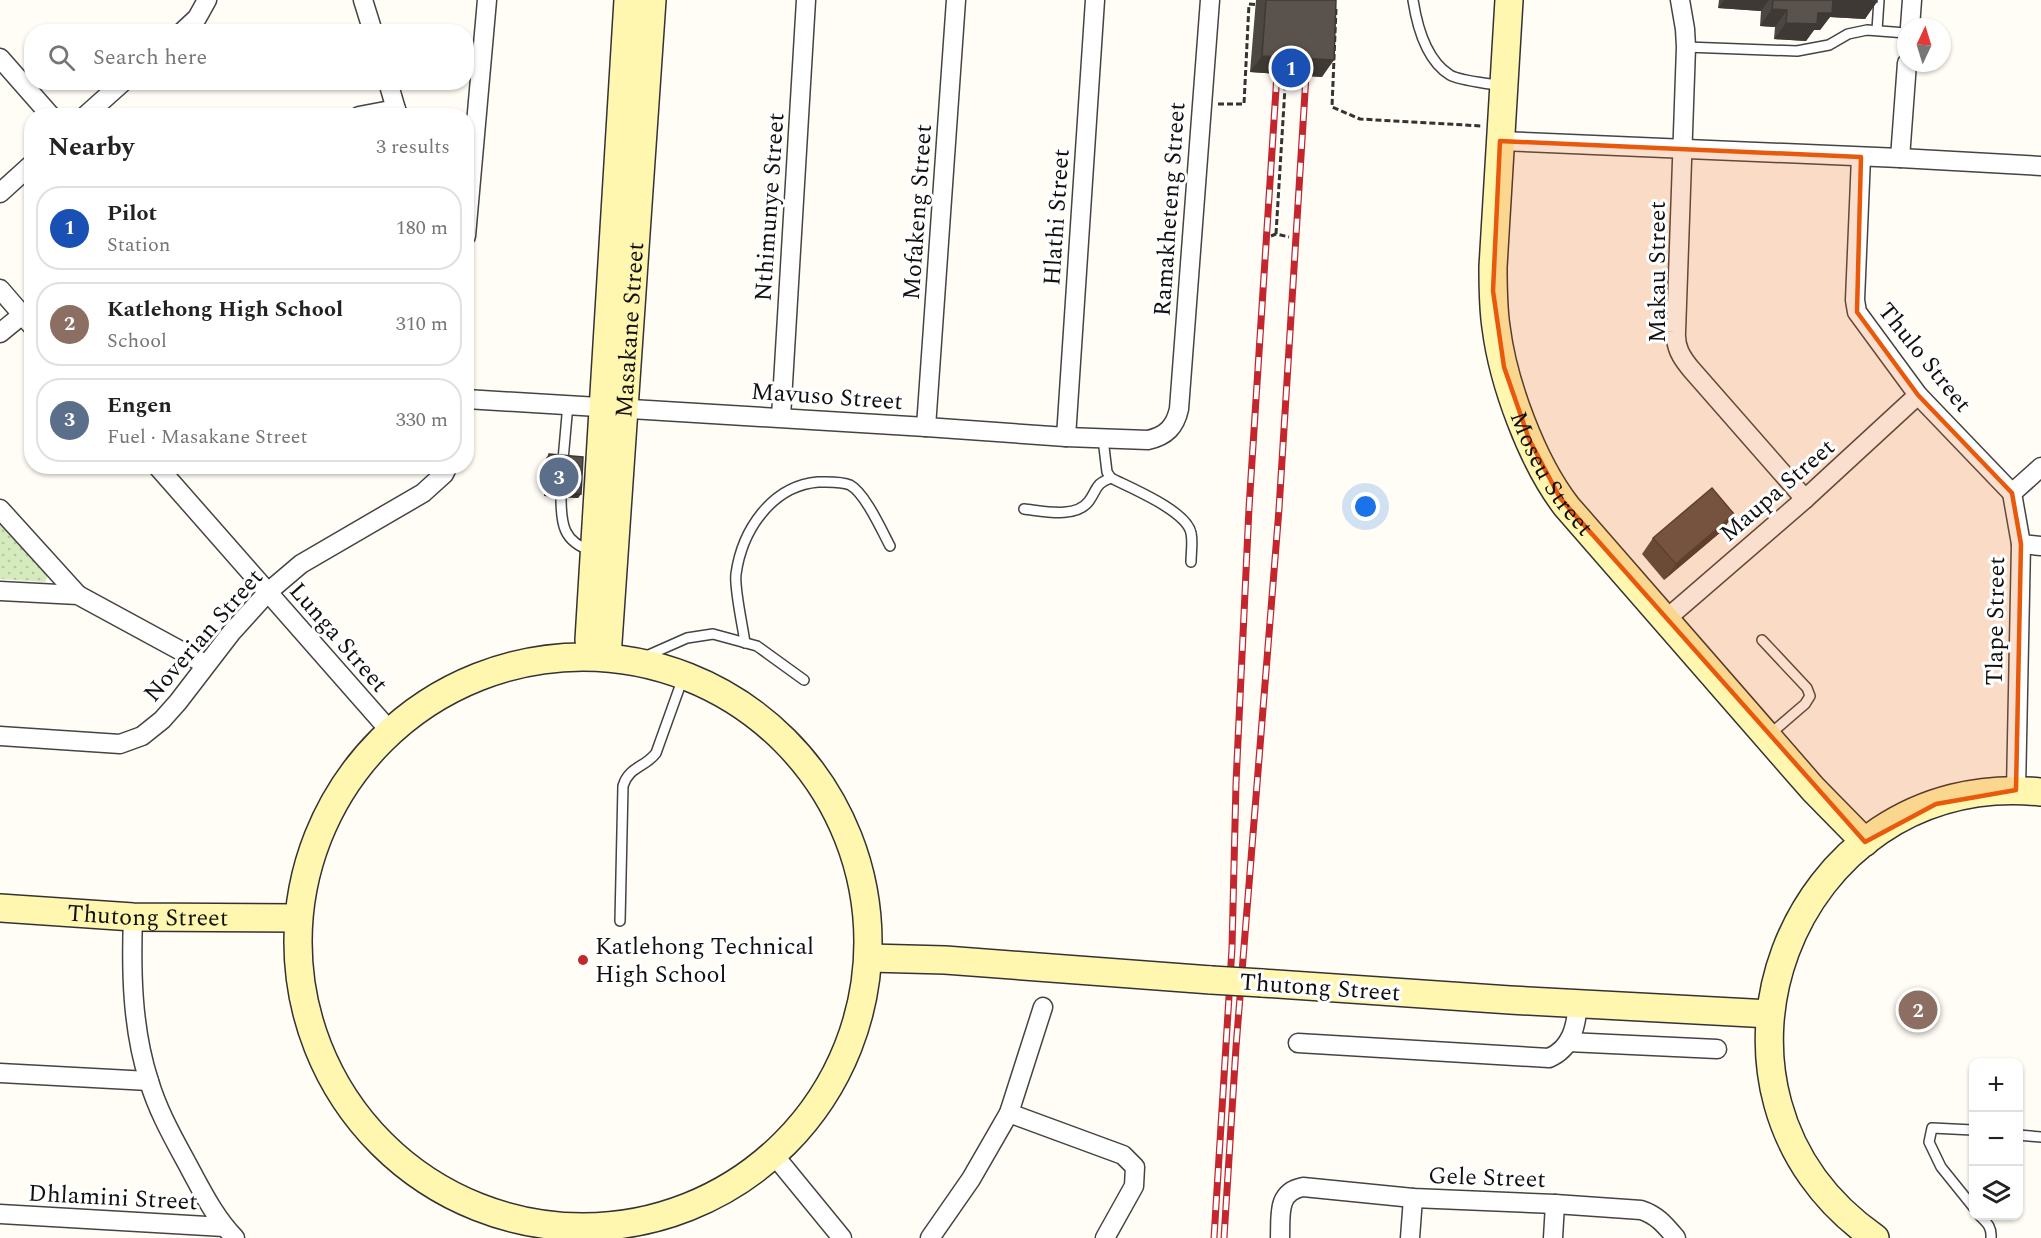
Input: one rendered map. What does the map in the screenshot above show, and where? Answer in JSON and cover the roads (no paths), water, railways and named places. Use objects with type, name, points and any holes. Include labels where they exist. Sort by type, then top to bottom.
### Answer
[{"type":"street","points":[[191,24],[197,18],[207,0]]},
{"type":"street","points":[[363,0],[370,24]]},
{"type":"street","points":[[474,146],[487,0]]},
{"type":"street","name":"Masakane Street","points":[[597,657],[594,552],[614,407],[628,0]]},
{"type":"street","name":"Masakane Street","points":[[597,657],[614,407],[652,0]]},
{"type":"street","name":"Nthimunye Street","points":[[781,417],[806,0]]},
{"type":"street","name":"Mofakeng Street","points":[[926,427],[956,0]]},
{"type":"street","name":"Hlathi Street","points":[[1066,437],[1095,0]]},
{"type":"street","name":"Ramakheteng Street","points":[[1176,421],[1179,409],[1210,0]]},
{"type":"street","name":"Moseu Street","points":[[1509,0],[1493,267],[1494,305],[1499,346],[1511,390],[1539,462],[1560,498],[1813,789],[1865,842]]},
{"type":"street","name":"Makau Street","points":[[1680,0],[1686,47],[1676,337],[1678,351],[1691,369],[1805,499]]},
{"type":"street","points":[[1911,18],[1912,0]]},
{"type":"street","points":[[0,58],[24,85]]},
{"type":"street","points":[[1900,158],[1906,72]]},
{"type":"street","points":[[28,90],[44,108]]},
{"type":"street","points":[[94,108],[114,90]]},
{"type":"street","points":[[390,90],[396,108]]},
{"type":"street","points":[[1501,134],[1683,148],[2041,166]]},
{"type":"street","name":"Thulo Street","points":[[1861,157],[1856,306],[1862,321],[1918,396],[2012,493]]},
{"type":"street","points":[[0,193],[24,171]]},
{"type":"street","points":[[0,289],[24,317]]},
{"type":"street","points":[[0,333],[24,322]]},
{"type":"street","name":"Maupa Street","points":[[1665,620],[1805,499],[1918,396]]},
{"type":"street","name":"Mavuso Street","points":[[474,399],[1103,439],[1148,440],[1159,438],[1167,433],[1176,421]]},
{"type":"street","points":[[2012,493],[2041,467]]},
{"type":"street","name":"Lunga Street","points":[[164,474],[390,731]]},
{"type":"street","name":"Noverian Street","points":[[0,736],[120,744],[142,736],[162,720],[178,702],[205,664],[268,592],[302,564],[423,493],[444,474]]},
{"type":"street","name":"Tlape Street","points":[[2012,493],[2020,544],[2029,791]]},
{"type":"street","points":[[0,509],[78,596],[205,664]]},
{"type":"street","points":[[2020,544],[2041,546]]},
{"type":"street","points":[[0,591],[78,596]]},
{"type":"street","points":[[523,1221],[595,1232],[651,1219],[696,1204],[737,1183],[774,1155],[805,1123],[831,1086],[846,1056],[864,1002],[870,958],[868,906],[857,856],[837,808],[814,774],[773,728],[731,697],[684,675],[635,661],[597,657],[544,659],[502,668],[462,683],[424,705],[390,731],[354,771],[326,816],[307,865],[298,918],[298,963],[305,1008],[319,1052],[340,1092],[361,1120],[400,1161],[438,1187],[479,1207],[523,1221],[537,1224],[547,1238]]},
{"type":"street","points":[[1875,1238],[1844,1213],[1807,1168],[1791,1137],[1779,1105],[1771,1071],[1769,1036],[1774,985],[1782,957],[1799,918],[1815,894],[1833,871],[1865,842],[1899,820],[1936,804],[1976,794],[2029,791]]},
{"type":"street","name":"Thutong Street","points":[[0,908],[133,917],[298,918]]},
{"type":"street","points":[[133,917],[131,966],[138,1031],[148,1081],[169,1131],[202,1191],[230,1232]]},
{"type":"street","name":"Thutong Street","points":[[870,958],[945,960],[1211,980],[1770,1014]]},
{"type":"street","points":[[1298,1043],[1549,1058],[1557,1055],[1568,1042],[1576,1021],[1578,1004]]},
{"type":"street","points":[[930,1238],[971,1179],[1009,1113],[1043,1007]]},
{"type":"street","points":[[1568,1042],[1717,1049]]},
{"type":"street","points":[[0,1073],[148,1081]]},
{"type":"street","points":[[1009,1113],[1123,1155],[1135,1167],[1134,1186],[1105,1238]]},
{"type":"street","points":[[774,1155],[842,1238]]},
{"type":"street","name":"Gele Street","points":[[1280,1238],[1282,1206],[1288,1192],[1303,1187],[1413,1198],[1641,1210],[1662,1221],[1676,1238]]},
{"type":"street","points":[[1410,1238],[1413,1198]]},
{"type":"street","points":[[1553,1238],[1555,1204]]},
{"type":"street","name":"Dhlamini Street","points":[[0,1214],[230,1232]]},
{"type":"lane","points":[[1413,0],[1432,58],[1451,76],[1503,86]]},
{"type":"lane","points":[[1877,30],[1879,0]]},
{"type":"lane","points":[[1686,47],[1797,51],[1828,45],[1848,34],[1867,30],[1897,32]]},
{"type":"lane","points":[[563,460],[568,404]]},
{"type":"lane","points":[[1103,439],[1107,472],[1111,478],[1178,514],[1183,520],[1191,533],[1191,562]]},
{"type":"lane","points":[[1024,509],[1061,512],[1080,509],[1088,503],[1100,482],[1111,478]]},
{"type":"lane","points":[[745,643],[735,577],[744,544],[755,520],[781,495],[805,483],[829,481],[850,485],[865,500],[890,546]]},
{"type":"lane","points":[[561,497],[561,516],[571,541],[594,552]]},
{"type":"lane","points":[[635,661],[687,638],[713,634],[757,646],[804,680]]},
{"type":"lane","points":[[1762,640],[1807,688],[1810,696],[1805,704],[1767,736]]},
{"type":"lane","points":[[620,921],[623,786],[631,771],[650,761],[656,753],[684,675]]},
{"type":"lane","points":[[1969,1130],[1932,1128],[1929,1142],[1941,1167],[1969,1202]]},
{"type":"lane","points":[[2023,1135],[2041,1137]]},
{"type":"lane","points":[[1985,1220],[1992,1231],[1991,1238]]},
{"type":"railway","points":[[1214,1238],[1232,948],[1236,783],[1249,508],[1278,58]]},
{"type":"railway","points":[[1224,1238],[1236,1047],[1279,509],[1307,60]]},
{"type":"place","name":"Pilot","points":[[1291,68]]},
{"type":"place","name":"Engen","points":[[559,477]]},
{"type":"place","name":"Katlehong Technical High School","points":[[583,960]]},
{"type":"place","name":"Katlehong High School","points":[[1918,1010]]}]
